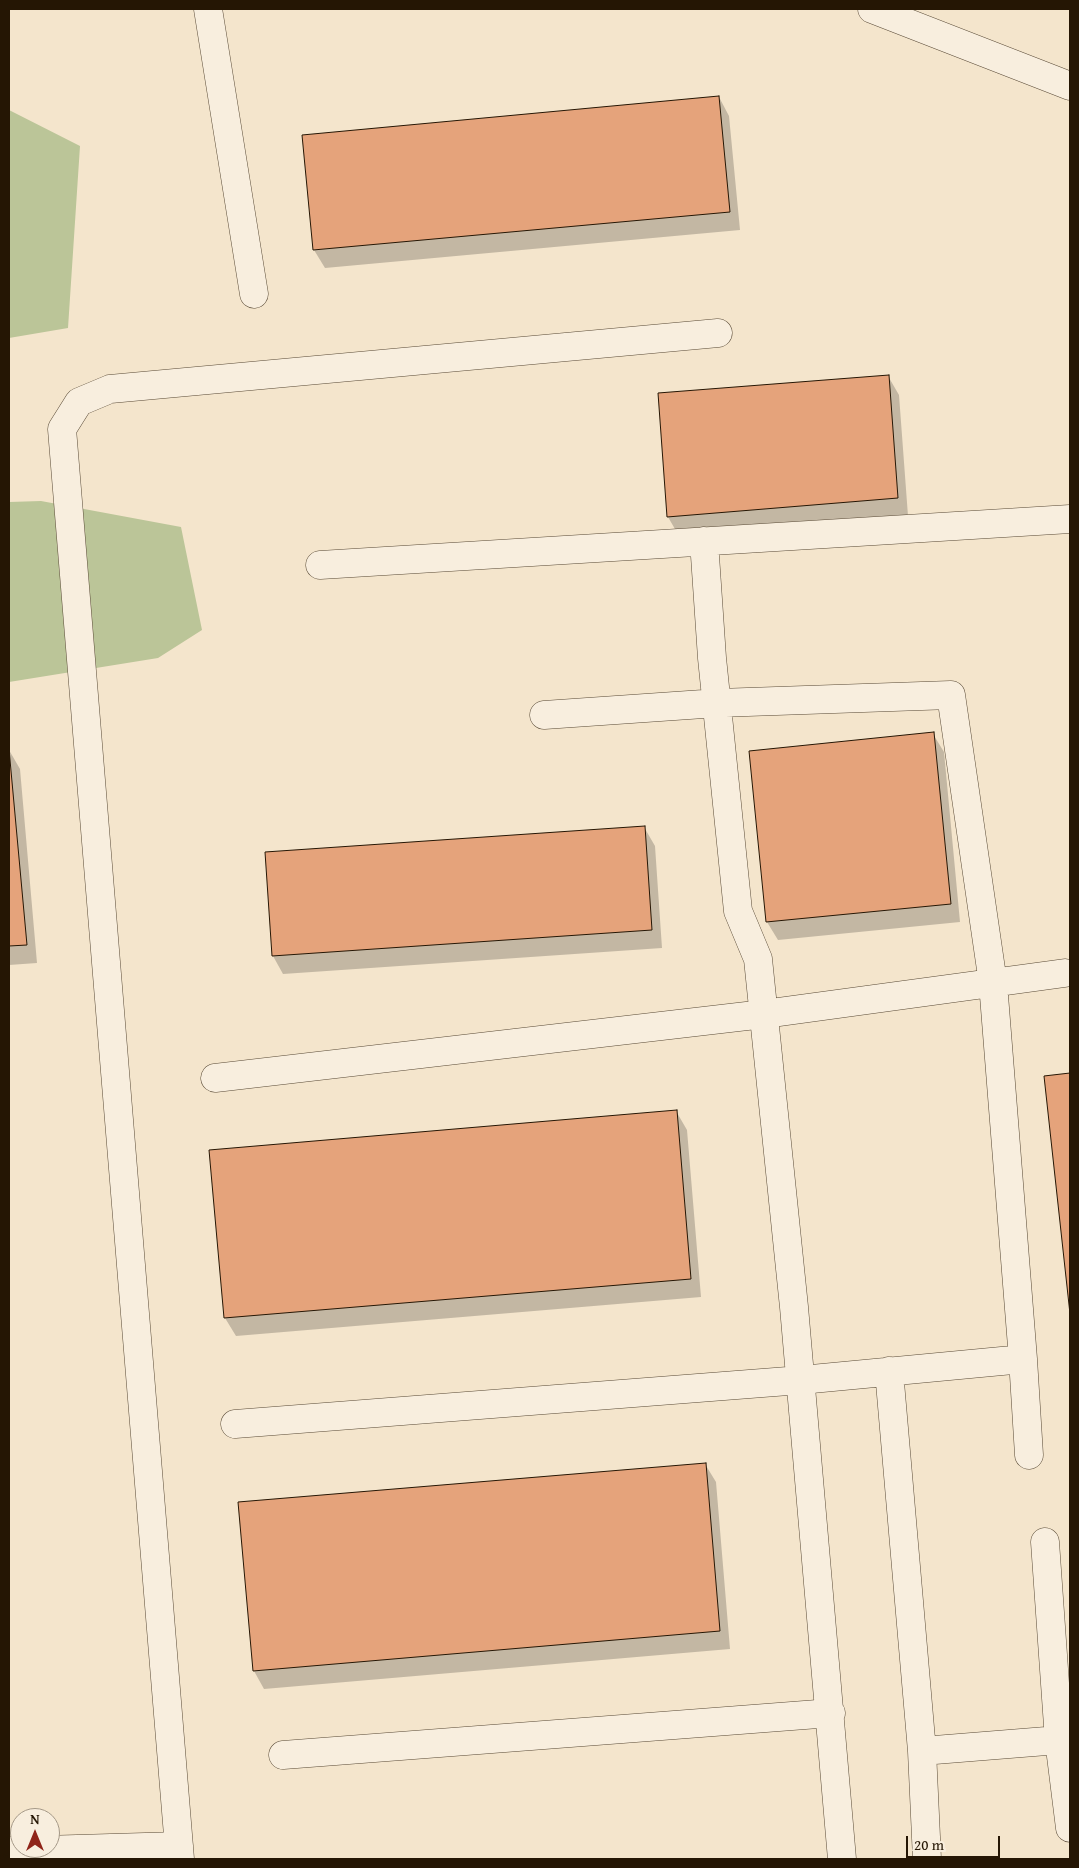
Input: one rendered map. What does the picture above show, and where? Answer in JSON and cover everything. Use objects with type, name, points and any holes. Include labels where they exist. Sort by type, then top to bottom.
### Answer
[{"type":"lane","points":[[208,9],[254,294]]},
{"type":"lane","points":[[872,9],[1070,86]]},
{"type":"lane","points":[[9,1851],[180,1852],[62,429],[79,402],[110,389],[718,333]]},
{"type":"lane","points":[[320,565],[1070,518]]},
{"type":"lane","points":[[704,542],[712,658],[738,911],[758,959],[764,1014],[801,1380],[842,1859]]},
{"type":"lane","points":[[544,715],[718,703],[951,695],[993,983],[1029,1455]]},
{"type":"lane","points":[[215,1078],[764,1014],[1064,973]]},
{"type":"lane","points":[[235,1424],[801,1380],[1023,1359]]},
{"type":"lane","points":[[889,1372],[922,1751],[928,1859]]},
{"type":"lane","points":[[1045,1542],[1059,1740],[1070,1828]]},
{"type":"lane","points":[[283,1755],[830,1713]]},
{"type":"lane","points":[[922,1751],[1059,1740]]},
{"type":"green space","points":[[9,110],[80,146],[68,328],[9,338]]},
{"type":"green space","points":[[41,501],[181,527],[202,630],[158,658],[9,682],[9,502]]},
{"type":"building","points":[[719,96],[730,212],[313,250],[302,135]]},
{"type":"building","points":[[889,375],[898,498],[667,517],[658,393]]},
{"type":"building","points":[[934,732],[951,904],[766,922],[749,751]]},
{"type":"building","points":[[9,749],[27,945],[9,946]]},
{"type":"building","points":[[645,826],[652,930],[272,956],[265,852]]},
{"type":"building","points":[[1070,1073],[1070,1314],[1044,1076]]},
{"type":"building","points":[[677,1110],[691,1279],[224,1318],[209,1150]]},
{"type":"building","points":[[706,1463],[720,1631],[253,1671],[238,1502]]}]
